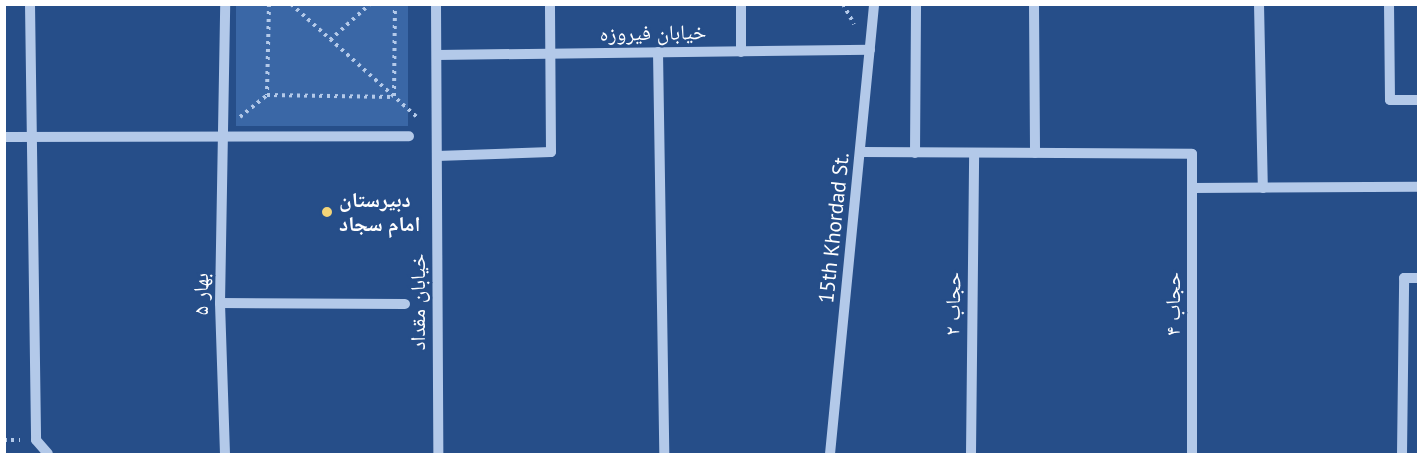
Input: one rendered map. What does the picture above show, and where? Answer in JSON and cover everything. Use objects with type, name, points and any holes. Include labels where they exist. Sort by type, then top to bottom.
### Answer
[{"type":"street","points":[[30,4],[29,137],[36,440],[48,454]]},
{"type":"street","name":"بهار ۵","points":[[225,4],[221,134],[220,303],[225,454]]},
{"type":"street","name":"خیابان مقداد","points":[[436,4],[438,454]]},
{"type":"street","points":[[437,156],[551,152],[550,4]]},
{"type":"street","points":[[741,4],[741,52]]},
{"type":"street","name":"15th Khordad St.","points":[[830,454],[862,152],[874,4]]},
{"type":"street","points":[[915,153],[916,4]]},
{"type":"street","points":[[862,152],[1035,153],[1034,4]]},
{"type":"street","points":[[1259,4],[1263,188]]},
{"type":"street","points":[[1389,4],[1390,100],[1419,100]]},
{"type":"street","name":"خیابان فیروزه","points":[[437,55],[870,50]]},
{"type":"street","points":[[658,52],[659,261],[664,454]]},
{"type":"street","points":[[4,137],[221,134],[409,136]]},
{"type":"street","name":"حجاب ۲","points":[[971,454],[974,153]]},
{"type":"street","name":"حجاب ۴","points":[[1035,153],[1191,154],[1192,454]]},
{"type":"street","points":[[1192,188],[1419,187]]},
{"type":"street","points":[[1402,454],[1404,278],[1419,278]]},
{"type":"street","points":[[220,303],[405,304]]},
{"type":"path","points":[[267,94],[269,4]]},
{"type":"path","points":[[291,4],[437,136]]},
{"type":"path","points":[[330,40],[370,4]]},
{"type":"path","points":[[394,4],[394,97]]},
{"type":"path","points":[[221,134],[267,94],[394,97]]},
{"type":"shaded area","points":[[236,5],[408,5],[408,126],[236,126]]},
{"type":"place","name":"دبیرستان امام سجاد","points":[[327,212]]}]
